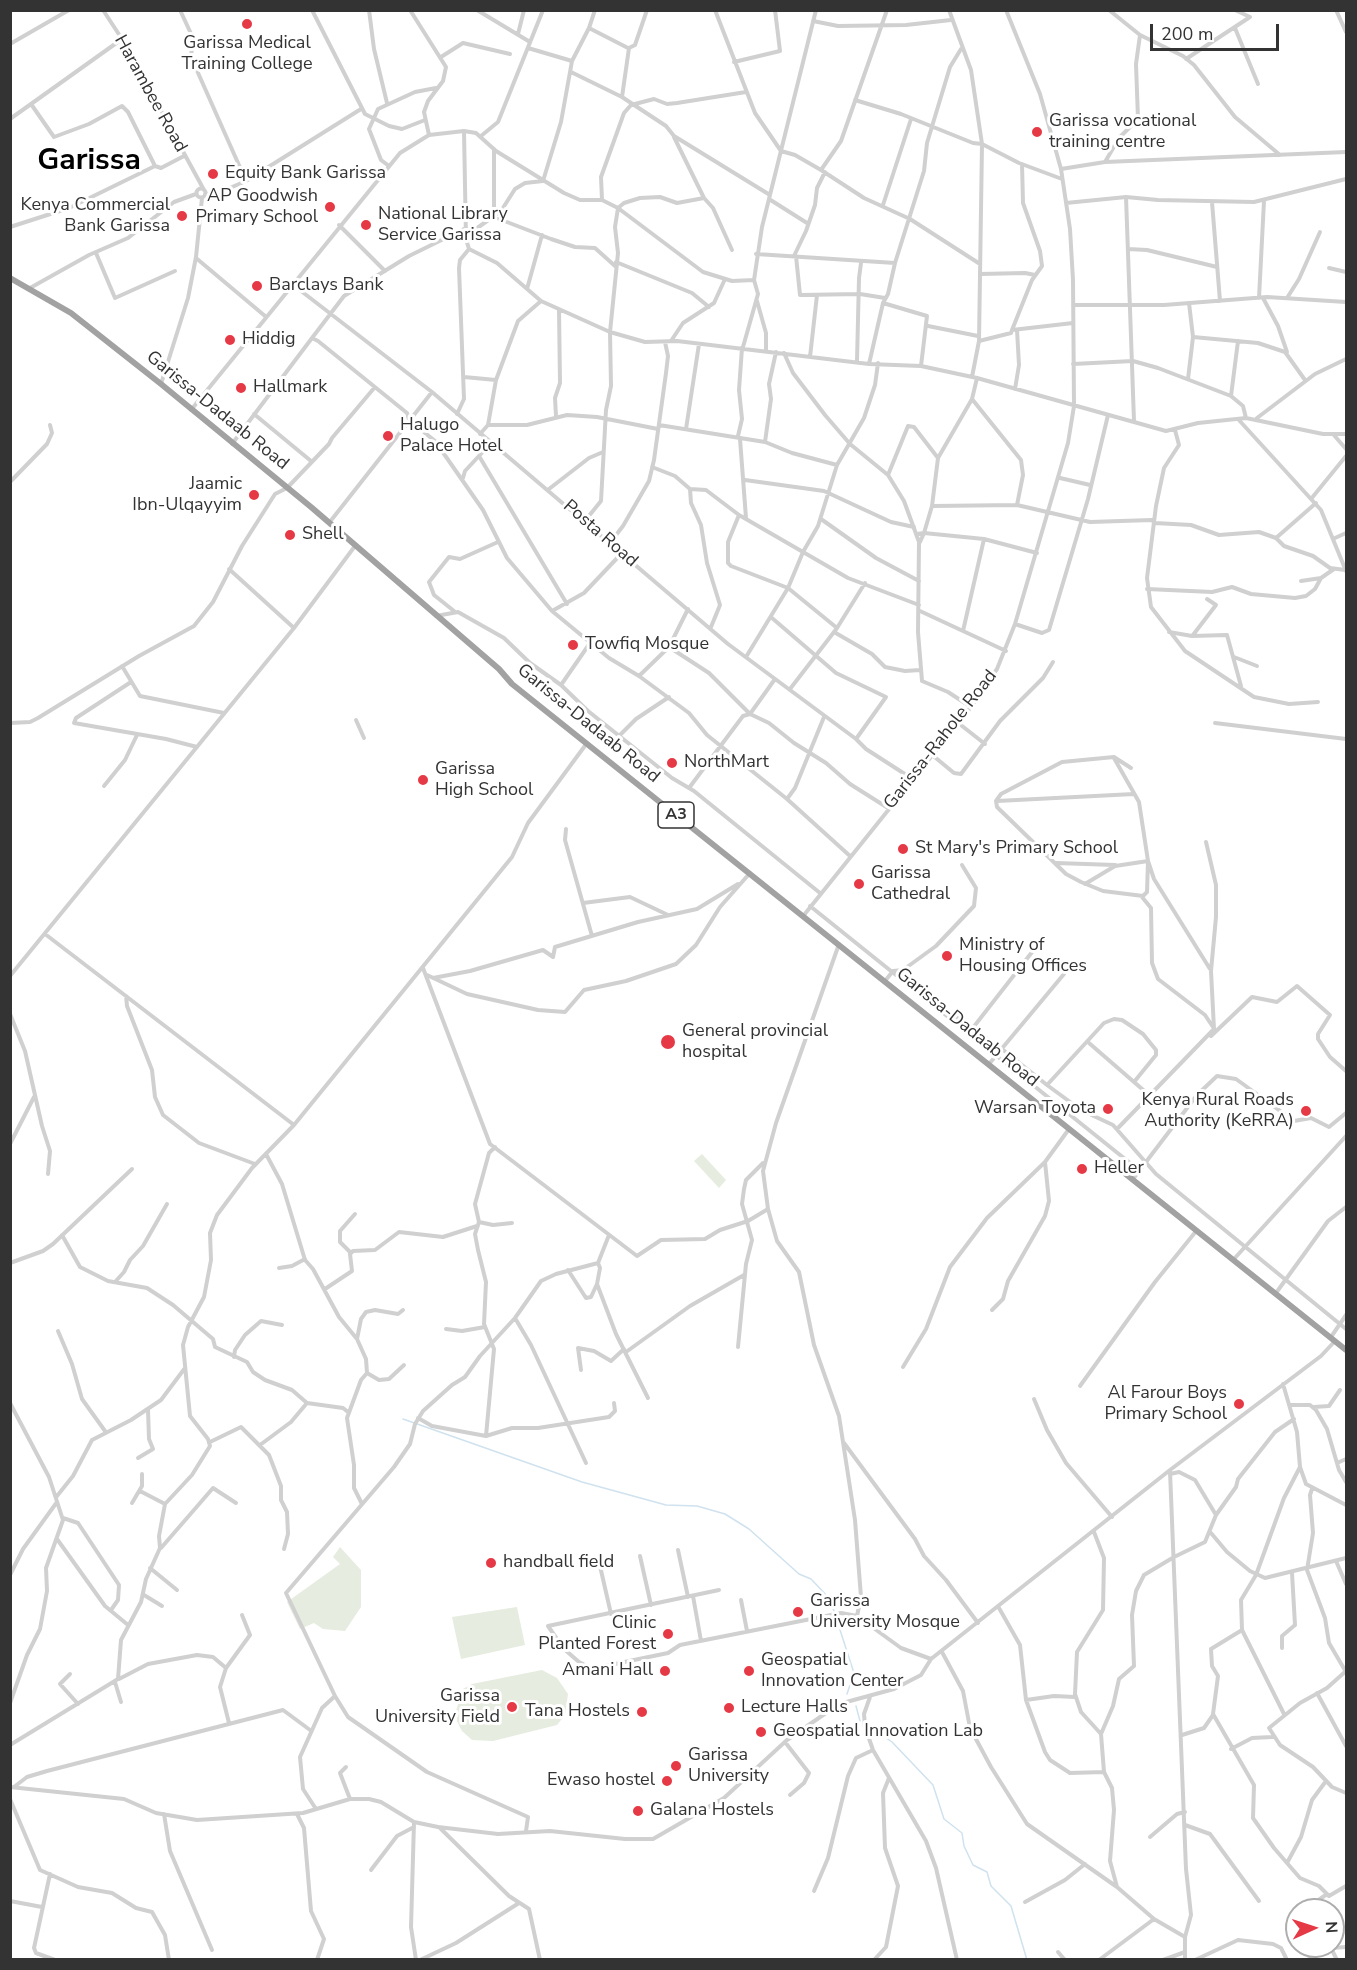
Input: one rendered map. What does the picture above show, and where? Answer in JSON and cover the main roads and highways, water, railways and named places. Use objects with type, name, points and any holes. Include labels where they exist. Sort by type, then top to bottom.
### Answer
[{"type":"highway","name":"Garissa-Dadaab Road","points":[[10,278],[71,313],[161,384],[356,545],[499,669],[512,684],[1347,1350]]},
{"type":"waterway","points":[[403,1419],[582,1482],[666,1505],[697,1506],[725,1514],[749,1529],[799,1574],[811,1579],[830,1599],[854,1673],[847,1694]]},
{"type":"waterway","points":[[856,1706],[860,1721]]},
{"type":"waterway","points":[[869,1726],[892,1742],[933,1785],[944,1819],[962,1833],[964,1846],[973,1865],[987,1872],[991,1886],[1011,1906],[1027,1960]]},
{"type":"place","name":"Garissa Medical Training College","points":[[247,24]]},
{"type":"place","name":"Garissa vocational training centre","points":[[1037,132]]},
{"type":"place","name":"Equity Bank Garissa","points":[[213,174]]},
{"type":"place","name":"AP Goodwish Primary School","points":[[330,207]]},
{"type":"place","name":"Kenya Commercial Bank Garissa","points":[[182,216]]},
{"type":"place","name":"National Library Service Garissa","points":[[366,225]]},
{"type":"place","name":"Barclays Bank","points":[[257,286]]},
{"type":"place","name":"Hiddig","points":[[230,340]]},
{"type":"place","name":"Hallmark","points":[[241,388]]},
{"type":"place","name":"Halugo Palace Hotel","points":[[388,436]]},
{"type":"place","name":"Jaamic Ibn-Ulqayyim","points":[[254,495]]},
{"type":"place","name":"Shell","points":[[290,535]]},
{"type":"place","name":"Towfiq Mosque","points":[[573,645]]},
{"type":"place","name":"NorthMart","points":[[672,763]]},
{"type":"place","name":"Garissa High School","points":[[423,780]]},
{"type":"place","name":"St Mary's Primary School","points":[[903,849]]},
{"type":"place","name":"Garissa Cathedral","points":[[859,884]]},
{"type":"place","name":"Ministry of Housing Offices","points":[[947,956]]},
{"type":"place","name":"General provincial hospital","points":[[668,1042]]},
{"type":"place","name":"Warsan Toyota","points":[[1108,1109]]},
{"type":"place","name":"Kenya Rural Roads Authority (KeRRA)","points":[[1306,1111]]},
{"type":"place","name":"Heller","points":[[1082,1169]]},
{"type":"place","name":"Al Farour Boys Primary School","points":[[1239,1404]]},
{"type":"place","name":"handball field","points":[[491,1563]]},
{"type":"place","name":"Garissa University Mosque","points":[[798,1612]]},
{"type":"place","name":"Clinic Planted Forest","points":[[668,1634]]},
{"type":"place","name":"Amani Hall","points":[[665,1671]]},
{"type":"place","name":"Geospatial Innovation Center","points":[[749,1671]]},
{"type":"place","name":"Garissa University Field","points":[[512,1707]]},
{"type":"place","name":"Lecture Halls","points":[[729,1708]]},
{"type":"place","name":"Tana Hostels","points":[[642,1712]]},
{"type":"place","name":"Geospatial Innovation Lab","points":[[761,1732]]},
{"type":"place","name":"Garissa University","points":[[676,1766]]},
{"type":"place","name":"Ewaso hostel","points":[[667,1781]]},
{"type":"place","name":"Galana Hostels","points":[[638,1811]]},
{"type":"district","name":"Garissa","points":[[89,162]]}]
